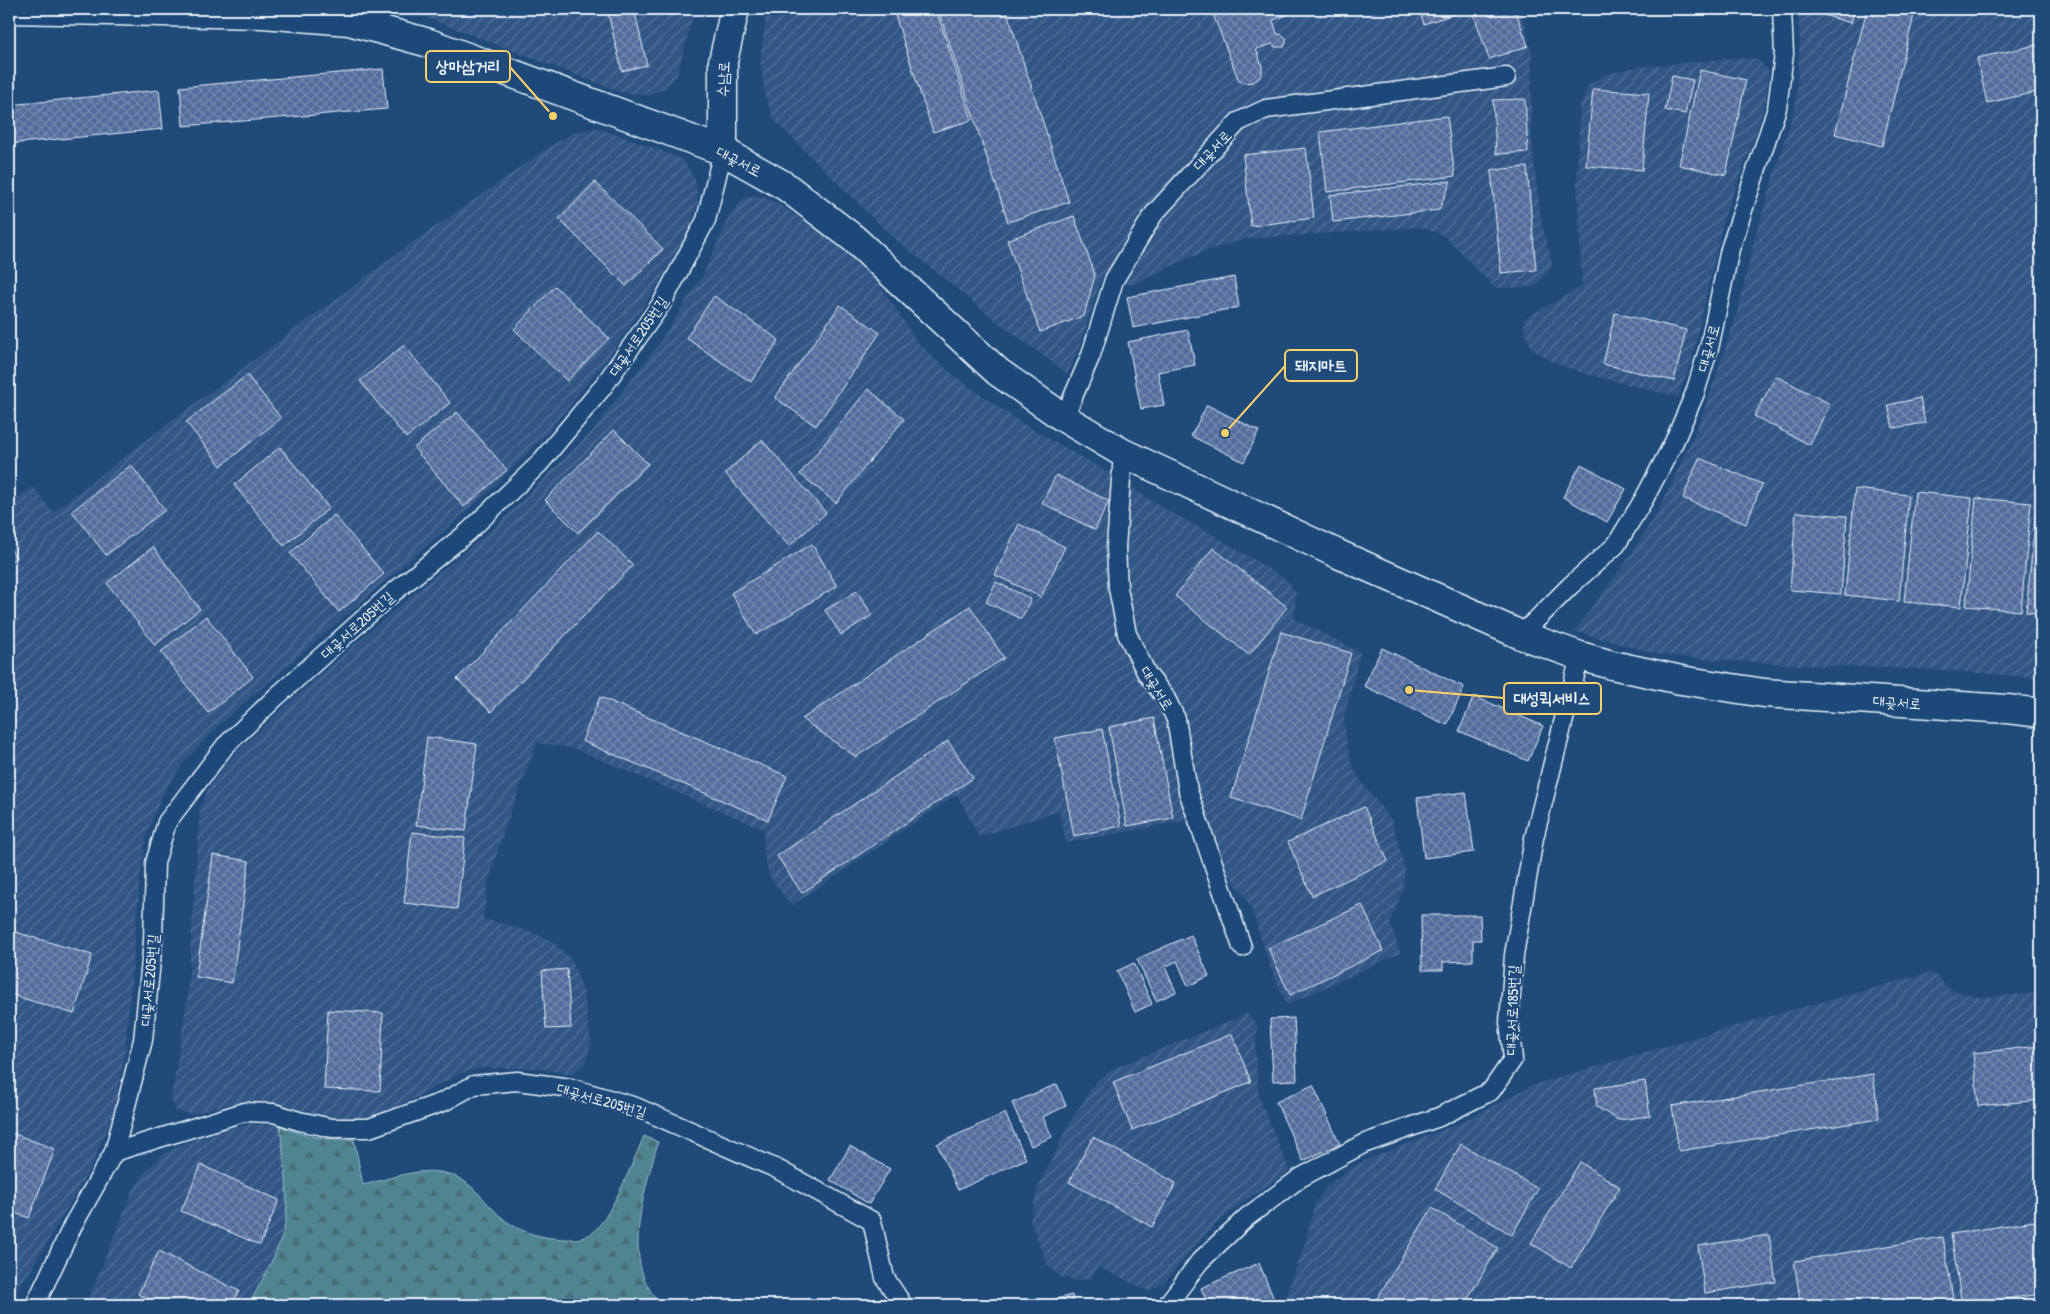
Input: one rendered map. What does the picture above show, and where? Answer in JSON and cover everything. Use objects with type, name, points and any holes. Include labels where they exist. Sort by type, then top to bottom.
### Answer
[{"type":"street","name":"대곶서로","points":[[9,9],[350,15],[723,151],[785,186],[853,238],[998,372],[1064,418],[1123,453],[1338,554],[1521,635],[1580,656],[1680,680],[1764,693],[2007,709],[2041,713]]},
{"type":"street","name":"수남로","points":[[723,151],[722,60],[735,9]]},
{"type":"lane","name":"대곶서로","points":[[1521,635],[1570,586],[1616,545],[1653,483],[1674,442],[1695,393],[1710,344],[1730,248],[1778,108],[1784,54],[1782,9]]},
{"type":"lane","name":"대곶서로","points":[[1064,418],[1091,355],[1114,280],[1153,215],[1238,122],[1266,109],[1506,77]]},
{"type":"lane","name":"대곶서로205번길","points":[[35,1305],[73,1225],[114,1152],[143,1040],[153,941],[155,863],[167,822],[225,746],[382,603],[468,532],[539,464],[602,388],[662,303],[706,220],[723,151]]},
{"type":"lane","name":"대곶서로","points":[[1123,453],[1116,546],[1118,588],[1127,634],[1147,674],[1165,697],[1176,719],[1188,791],[1242,947]]},
{"type":"lane","name":"대곶서로185번길","points":[[1168,1305],[1200,1262],[1247,1217],[1300,1178],[1364,1144],[1439,1117],[1491,1091],[1513,1059],[1509,1022],[1514,955],[1534,838],[1580,656]]},
{"type":"lane","name":"대곶서로205번길","points":[[114,1152],[244,1112],[274,1113],[332,1128],[369,1128],[443,1102],[474,1085],[517,1081],[571,1088],[636,1107],[777,1169],[872,1221],[885,1278],[903,1305]]},
{"type":"shaded area","points":[[394,9],[695,9],[677,75],[666,88],[649,95],[623,93],[430,19]]},
{"type":"shaded area","points":[[767,9],[1521,9],[1532,54],[1531,127],[1535,174],[1542,225],[1553,266],[1535,287],[1495,288],[1443,235],[1419,227],[1246,239],[1214,248],[1184,260],[1132,285],[1103,274],[1080,345],[1068,374],[995,320],[889,234],[775,121],[766,99],[760,60]]},
{"type":"shaded area","points":[[1797,9],[2041,9],[2041,678],[1942,670],[1703,659],[1657,654],[1574,631],[1628,559],[1662,504],[1701,419],[1738,311],[1753,244],[1796,103],[1800,39]]},
{"type":"shaded area","points":[[1735,58],[1757,59],[1769,71],[1766,100],[1755,137],[1724,217],[1691,363],[1678,397],[1582,373],[1547,359],[1532,348],[1525,334],[1524,319],[1582,286],[1577,182],[1580,105],[1589,85],[1605,75],[1630,68]]},
{"type":"shaded area","points":[[597,128],[682,159],[695,178],[698,202],[689,229],[656,288],[607,359],[549,431],[489,492],[220,724],[185,761],[163,793],[147,833],[140,878],[125,1054],[112,1118],[91,1167],[31,1270],[9,1299],[9,503],[33,487],[53,512],[139,445],[406,247],[544,150],[574,132]]},
{"type":"shaded area","points":[[762,196],[780,205],[822,233],[875,277],[917,342],[952,374],[1020,422],[1099,467],[1167,510],[1217,537],[1288,581],[1296,594],[1294,619],[1360,652],[1344,719],[1347,745],[1352,765],[1362,783],[1392,821],[1405,869],[1403,890],[1390,922],[1400,953],[1287,1005],[1272,972],[1253,913],[1244,895],[1187,820],[1066,843],[1059,811],[979,837],[957,794],[791,906],[770,877],[764,857],[763,829],[573,748],[537,743],[505,827],[488,883],[483,919],[529,931],[552,941],[572,960],[583,991],[591,1043],[586,1062],[573,1074],[537,1068],[481,1068],[457,1075],[410,1101],[385,1112],[363,1118],[335,1118],[266,1102],[239,1102],[191,1114],[176,1111],[171,1099],[187,1000],[200,807],[211,783],[237,751],[295,697],[395,609],[496,526],[592,431],[657,346],[703,275],[730,214],[744,198]]},
{"type":"shaded area","points":[[1932,972],[1950,990],[1979,997],[2041,993],[2041,1305],[1283,1305],[1306,1240],[1315,1203],[1327,1186],[1345,1172],[1368,1159],[1458,1124],[1533,1085],[1752,1021]]},
{"type":"shaded area","points":[[1247,1014],[1258,1026],[1255,1049],[1259,1098],[1290,1171],[1244,1201],[1209,1230],[1165,1282],[1148,1291],[1099,1267],[1091,1278],[1075,1281],[1059,1276],[1047,1264],[1030,1220],[1038,1187],[1068,1125],[1096,1081],[1117,1067]]},
{"type":"shaded area","points":[[252,1124],[280,1125],[286,1188],[286,1219],[276,1251],[249,1305],[86,1305],[132,1192],[146,1171],[162,1155],[184,1143],[225,1129]]},
{"type":"green space","points":[[280,1126],[316,1137],[354,1139],[363,1185],[414,1173],[445,1173],[455,1176],[471,1187],[498,1215],[516,1228],[540,1236],[566,1239],[585,1237],[596,1229],[604,1219],[620,1190],[644,1136],[658,1142],[642,1205],[638,1249],[641,1270],[649,1289],[663,1305],[249,1305],[276,1251],[286,1217],[286,1183]]},
{"type":"building","points":[[607,9],[634,9],[647,65],[622,71]]},
{"type":"building","points":[[893,9],[936,9],[972,120],[933,132]]},
{"type":"building","points":[[938,9],[1006,9],[1069,202],[1008,222]]},
{"type":"building","points":[[1211,9],[1291,9],[1292,13],[1273,20],[1277,34],[1283,35],[1286,38],[1284,47],[1275,47],[1272,44],[1256,49],[1262,66],[1262,73],[1253,82],[1245,83],[1239,81]]},
{"type":"building","points":[[1419,9],[1462,9],[1463,11],[1424,24]]},
{"type":"building","points":[[1472,9],[1515,9],[1528,46],[1489,59]]},
{"type":"building","points":[[1803,9],[1855,9],[1851,23]]},
{"type":"building","points":[[1867,9],[1905,9],[1915,11],[1882,146],[1835,134]]},
{"type":"building","points":[[2041,44],[2041,91],[1987,103],[1977,58]]},
{"type":"building","points":[[383,69],[387,109],[183,126],[180,87]]},
{"type":"building","points":[[1700,70],[1746,80],[1726,175],[1679,165]]},
{"type":"building","points":[[1672,76],[1693,80],[1685,114],[1665,110]]},
{"type":"building","points":[[1593,89],[1649,93],[1642,170],[1586,166]]},
{"type":"building","points":[[159,90],[163,129],[9,144],[9,105]]},
{"type":"building","points":[[1525,99],[1528,152],[1496,154],[1493,100]]},
{"type":"building","points":[[1447,116],[1455,176],[1327,192],[1320,132]]},
{"type":"building","points":[[1306,148],[1314,218],[1251,226],[1243,155]]},
{"type":"building","points":[[1527,167],[1536,270],[1501,273],[1491,170]]},
{"type":"building","points":[[1451,181],[1439,210],[1333,222],[1330,195]]},
{"type":"building","points":[[595,182],[663,249],[626,286],[559,219]]},
{"type":"building","points":[[1074,216],[1095,275],[1084,316],[1040,332],[1007,240]]},
{"type":"building","points":[[1234,277],[1239,307],[1133,328],[1127,297]]},
{"type":"building","points":[[555,286],[609,338],[567,381],[514,329]]},
{"type":"building","points":[[714,296],[779,340],[751,382],[686,338]]},
{"type":"building","points":[[840,305],[880,333],[816,426],[775,398]]},
{"type":"building","points":[[1615,313],[1686,330],[1674,381],[1603,364]]},
{"type":"building","points":[[1188,330],[1195,365],[1158,372],[1164,405],[1141,409],[1128,342]]},
{"type":"building","points":[[404,345],[450,403],[406,438],[360,381]]},
{"type":"building","points":[[247,375],[281,418],[221,466],[186,422]]},
{"type":"building","points":[[1776,376],[1830,404],[1810,445],[1754,416]]},
{"type":"building","points":[[868,389],[904,419],[836,503],[800,474]]},
{"type":"building","points":[[1920,398],[1925,423],[1893,428],[1888,405]]},
{"type":"building","points":[[1207,405],[1259,431],[1244,462],[1191,436]]},
{"type":"building","points":[[457,412],[507,470],[464,507],[414,448]]},
{"type":"building","points":[[614,430],[648,464],[578,533],[545,500]]},
{"type":"building","points":[[762,440],[826,513],[789,546],[725,473]]},
{"type":"building","points":[[280,447],[329,508],[284,546],[234,485]]},
{"type":"building","points":[[1699,458],[1762,484],[1746,524],[1683,498]]},
{"type":"building","points":[[1581,464],[1626,489],[1607,522],[1563,497]]},
{"type":"building","points":[[131,465],[165,510],[106,555],[72,511]]},
{"type":"building","points":[[1056,475],[1109,501],[1095,530],[1042,503]]},
{"type":"building","points":[[1855,489],[1909,495],[1899,601],[1845,595]]},
{"type":"building","points":[[1915,492],[1972,498],[1961,607],[1904,602]]},
{"type":"building","points":[[1976,498],[2031,503],[2021,611],[1966,606]]},
{"type":"building","points":[[2037,501],[2041,502],[2041,614],[2026,612]]},
{"type":"building","points":[[1796,512],[1847,516],[1841,594],[1790,590]]},
{"type":"building","points":[[334,515],[384,574],[339,612],[290,553]]},
{"type":"building","points":[[1019,524],[1065,547],[1041,597],[995,575]]},
{"type":"building","points":[[598,531],[633,565],[491,712],[457,679]]},
{"type":"building","points":[[812,544],[837,586],[756,635],[731,593]]},
{"type":"building","points":[[9,546],[16,558],[9,562]]},
{"type":"building","points":[[153,547],[200,609],[155,645],[107,583]]},
{"type":"building","points":[[1213,548],[1287,607],[1249,655],[1175,596]]},
{"type":"building","points":[[996,582],[1031,599],[1021,619],[986,602]]},
{"type":"building","points":[[857,591],[872,615],[841,635],[825,610]]},
{"type":"building","points":[[970,606],[1004,658],[856,757],[802,719]]},
{"type":"building","points":[[206,616],[253,677],[208,713],[161,652]]},
{"type":"building","points":[[1281,632],[1351,653],[1301,820],[1231,798]]},
{"type":"building","points":[[1382,648],[1464,687],[1447,725],[1364,686]]},
{"type":"building","points":[[1474,696],[1543,726],[1528,761],[1459,731]]},
{"type":"building","points":[[600,697],[787,776],[768,820],[582,741]]},
{"type":"building","points":[[1154,718],[1173,818],[1127,826],[1109,727]]},
{"type":"building","points":[[1102,729],[1121,826],[1074,836],[1055,738]]},
{"type":"building","points":[[427,737],[477,744],[466,831],[416,825]]},
{"type":"building","points":[[948,741],[973,778],[802,893],[777,856]]},
{"type":"building","points":[[1466,792],[1474,852],[1424,858],[1417,798]]},
{"type":"building","points":[[1364,807],[1388,861],[1312,896],[1288,842]]},
{"type":"building","points":[[412,832],[465,838],[457,909],[404,903]]},
{"type":"building","points":[[213,855],[249,861],[232,983],[196,977]]},
{"type":"building","points":[[1362,905],[1383,951],[1290,995],[1268,948]]},
{"type":"building","points":[[1421,915],[1480,915],[1481,940],[1473,940],[1473,961],[1443,962],[1443,970],[1422,970]]},
{"type":"building","points":[[9,930],[92,955],[74,1014],[9,994]]},
{"type":"building","points":[[1191,935],[1209,976],[1188,986],[1177,961],[1165,967],[1176,992],[1156,1001],[1137,959]]},
{"type":"building","points":[[1134,963],[1152,1004],[1135,1012],[1117,971]]},
{"type":"building","points":[[567,969],[571,1028],[546,1029],[542,971]]},
{"type":"building","points":[[328,1010],[383,1013],[380,1091],[324,1089]]},
{"type":"building","points":[[1294,1018],[1297,1080],[1273,1081],[1270,1019]]},
{"type":"building","points":[[1232,1034],[1251,1082],[1132,1130],[1113,1082]]},
{"type":"building","points":[[2041,1046],[2041,1100],[1978,1106],[1973,1053]]},
{"type":"building","points":[[1873,1074],[1879,1119],[1679,1151],[1672,1106]]},
{"type":"building","points":[[1645,1081],[1650,1116],[1618,1120],[1597,1107],[1595,1088]]},
{"type":"building","points":[[1057,1084],[1066,1106],[1043,1117],[1052,1137],[1031,1146],[1012,1103]]},
{"type":"building","points":[[1313,1085],[1340,1144],[1303,1161],[1276,1102]]},
{"type":"building","points":[[1005,1113],[1026,1159],[958,1190],[937,1144]]},
{"type":"building","points":[[9,1132],[55,1149],[29,1218],[9,1211]]},
{"type":"building","points":[[1093,1137],[1176,1183],[1152,1227],[1069,1182]]},
{"type":"building","points":[[1461,1144],[1538,1189],[1512,1235],[1435,1189]]},
{"type":"building","points":[[850,1146],[890,1169],[869,1204],[830,1180]]},
{"type":"building","points":[[1580,1162],[1620,1187],[1571,1268],[1531,1243]]},
{"type":"building","points":[[201,1165],[279,1200],[260,1245],[181,1211]]},
{"type":"building","points":[[1432,1208],[1498,1248],[1464,1305],[1373,1305]]},
{"type":"building","points":[[2041,1220],[2041,1294],[1962,1305],[1951,1234]]},
{"type":"building","points":[[1769,1235],[1776,1282],[1705,1293],[1698,1246]]},
{"type":"building","points":[[1943,1237],[1954,1305],[1801,1305],[1794,1261]]},
{"type":"building","points":[[159,1251],[239,1291],[232,1305],[160,1305],[138,1294]]},
{"type":"building","points":[[1259,1263],[1275,1302],[1266,1305],[1208,1305],[1201,1288]]},
{"type":"building","points":[[1072,1295],[1074,1305],[1033,1305]]},
{"type":"place","name":"상마삼거리","points":[[553,116]]},
{"type":"place","name":"돼지마트","points":[[1225,433]]},
{"type":"place","name":"대성퀵서비스","points":[[1409,690]]}]
